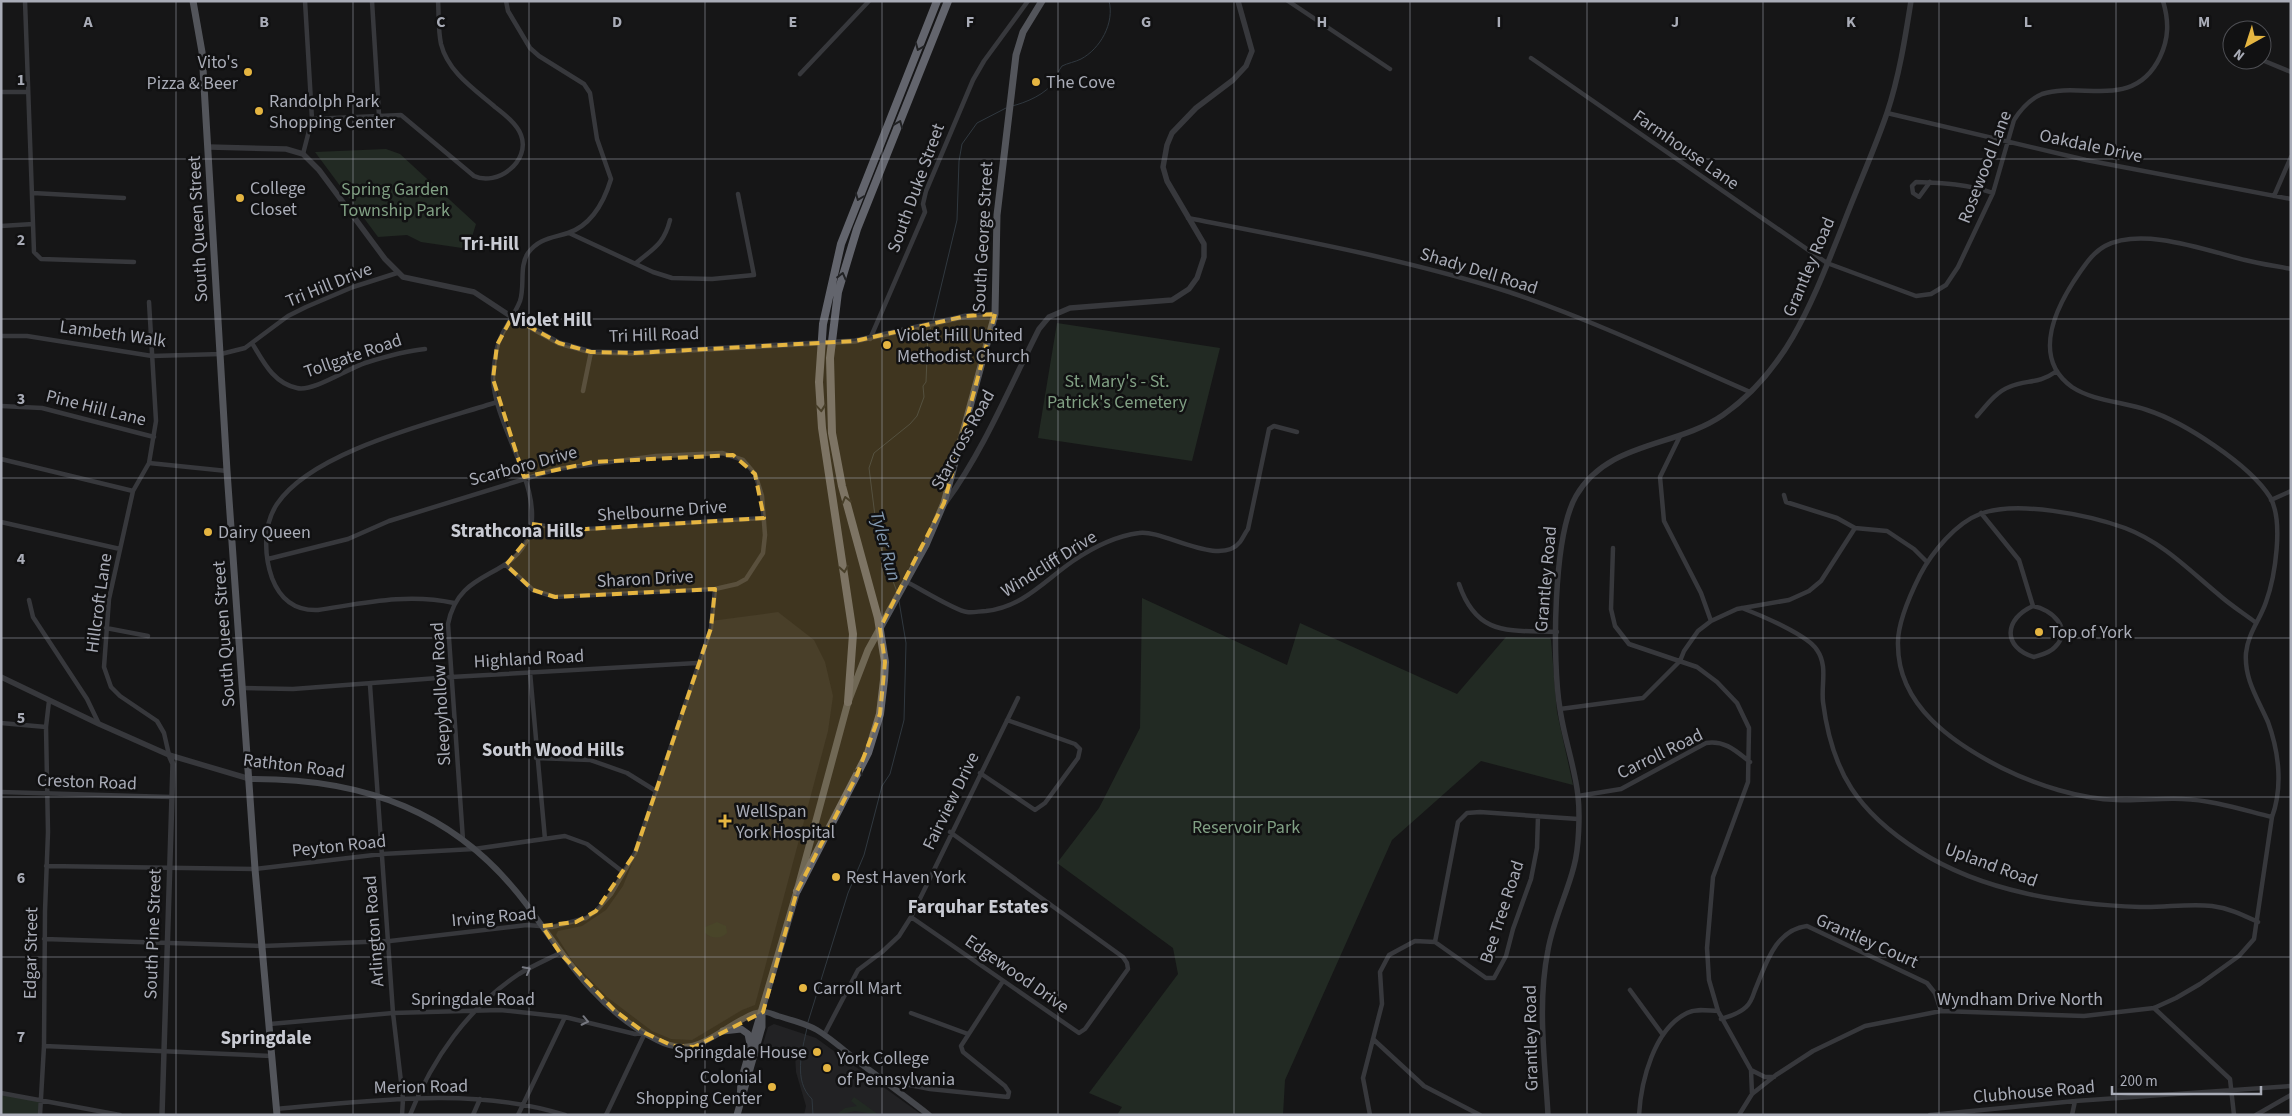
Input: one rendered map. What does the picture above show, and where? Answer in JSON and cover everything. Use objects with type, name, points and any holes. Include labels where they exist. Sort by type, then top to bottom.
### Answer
[{"type":"highway","points":[[848,702],[852,655],[852,621],[824,446],[819,382],[823,324],[841,244],[937,1]]},
{"type":"highway","points":[[797,891],[860,768],[874,735],[884,680],[883,641],[878,618],[836,460],[830,406],[830,358],[833,324],[845,264],[857,228],[948,1]]},
{"type":"main road","name":"South Queen Street","points":[[193,1],[202,52],[227,471],[255,869],[270,1024],[276,1112]]},
{"type":"main road","name":"South George Street","points":[[740,1102],[741,1082],[797,891],[848,702],[868,650],[906,582],[944,504],[995,314],[997,215],[1009,103],[1019,42],[1027,24],[1042,1]]},
{"type":"main road","name":"Rathton Road","points":[[250,778],[308,780],[350,787],[378,796],[435,821],[474,849],[512,886],[560,953],[596,994],[658,1041],[684,1048],[704,1043],[747,1017],[762,1012]]},
{"type":"main road","name":"South George Street","points":[[737,1115],[762,1027],[762,1012]]},
{"type":"main road","points":[[762,1012],[808,1026],[824,1035],[929,1115]]},
{"type":"main road","points":[[723,1031],[737,1029],[745,1031],[750,1038],[751,1046]]},
{"type":"street","points":[[25,1],[34,252],[41,260],[134,262]]},
{"type":"street","points":[[303,154],[312,119],[305,1]]},
{"type":"street","points":[[372,1],[379,115]]},
{"type":"street","points":[[312,119],[379,115],[401,116],[480,179],[502,175],[510,171],[518,160],[523,145],[522,136],[517,128],[454,71],[441,43],[438,1]]},
{"type":"street","name":"Sleepyhollow Road","points":[[463,840],[448,624],[454,603],[477,579],[506,565],[525,542],[532,524],[531,500],[498,402],[493,379],[497,345],[520,300],[523,268],[528,253],[546,238],[569,233],[585,224],[606,195],[611,179],[597,138],[590,93],[584,84],[539,56],[530,48],[508,11],[506,1]]},
{"type":"street","points":[[800,74],[869,1]]},
{"type":"street","name":"South Duke Street","points":[[870,339],[925,212],[923,204],[926,192],[973,80],[984,61],[1028,1]]},
{"type":"street","name":"Starcross Road","points":[[944,504],[957,487],[1039,329],[1049,317],[1070,308],[1172,300],[1189,289],[1197,278],[1204,244],[1167,181],[1163,167],[1167,145],[1172,133],[1196,108],[1233,80],[1250,59],[1252,51],[1238,1]]},
{"type":"street","points":[[1288,1],[1390,70]]},
{"type":"street","name":"Grantley Road","points":[[1548,1115],[1541,1002],[1554,924],[1575,864],[1578,819],[1578,796],[1560,709],[1556,672],[1562,537],[1570,508],[1582,487],[1598,469],[1616,457],[1650,444],[1680,436],[1717,419],[1750,392],[1794,338],[1827,263],[1887,113],[1902,57],[1911,1]]},
{"type":"street","name":"Rosewood Lane","points":[[1827,263],[1916,296],[1932,294],[1946,284],[1958,267],[1993,193],[2014,120],[2021,110],[2040,95],[2052,92],[2113,91],[2135,83],[2149,73],[2165,46],[2168,30],[2163,1]]},
{"type":"street","name":"Farmhouse Lane","points":[[1530,58],[1827,263]]},
{"type":"street","points":[[2272,64],[2291,72]]},
{"type":"street","points":[[1,92],[28,92]]},
{"type":"street","name":"Oakdale Drive","points":[[1887,113],[2086,160],[2291,199]]},
{"type":"street","points":[[209,147],[286,148],[303,154],[318,170],[397,273]]},
{"type":"street","points":[[2274,196],[2291,158]]},
{"type":"street","points":[[1930,182],[1973,186],[1993,193]]},
{"type":"street","points":[[33,193],[124,198]]},
{"type":"street","points":[[569,233],[636,262],[653,272],[672,278],[712,279],[754,275],[738,194]]},
{"type":"street","name":"Shady Dell Road","points":[[1188,218],[1422,268],[1509,293],[1616,332],[1750,392]]},
{"type":"street","points":[[636,262],[660,244],[666,236],[670,220]]},
{"type":"street","points":[[1,226],[34,224]]},
{"type":"street","points":[[2291,269],[2189,246],[2152,240],[2126,240],[2106,245],[2090,258],[2058,311],[2050,332],[2049,352],[2057,371],[2072,386],[2088,394],[2149,410],[2200,436],[2258,482],[2271,500],[2291,491]]},
{"type":"street","name":"Tri Hill Road","points":[[397,273],[408,279],[474,292],[512,317],[559,342],[592,352],[634,353],[870,339],[966,316],[995,314]]},
{"type":"street","name":"Tri Hill Drive","points":[[221,354],[245,348],[282,320],[306,307],[353,287],[397,273]]},
{"type":"street","name":"Hillcroft Lane","points":[[148,302],[156,421],[148,463],[133,491],[109,599],[104,667],[105,677],[120,696],[156,721],[164,733],[169,755]]},
{"type":"street","name":"Lambeth Walk","points":[[1,336],[27,336],[152,356],[221,354]]},
{"type":"street","name":"Tollgate Road","points":[[252,343],[269,372],[295,388],[305,389],[317,386],[364,364],[425,349]]},
{"type":"street","points":[[583,391],[592,352]]},
{"type":"street","points":[[1977,416],[1999,392],[2010,386],[2046,379],[2057,371]]},
{"type":"street","points":[[454,603],[430,598],[406,597],[307,610],[294,606],[282,595],[274,582],[268,559],[266,534],[277,504],[297,484],[328,462],[354,449],[498,402]]},
{"type":"street","name":"Pine Hill Lane","points":[[1,406],[42,408],[154,436]]},
{"type":"street","name":"Windcliff Drive","points":[[906,582],[966,613],[1001,609],[1020,602],[1072,562],[1100,545],[1140,532],[1156,535],[1199,549],[1220,550],[1232,548],[1239,544],[1248,529],[1270,429],[1274,426],[1297,432]]},
{"type":"street","points":[[1680,436],[1660,477],[1664,521],[1701,593],[1711,621]]},
{"type":"street","name":"Scarboro Drive","points":[[268,559],[348,539],[389,521],[524,477],[593,462],[656,456],[722,453],[743,460],[754,474],[762,496],[765,535]]},
{"type":"street","points":[[1,459],[133,491]]},
{"type":"street","points":[[148,463],[227,471]]},
{"type":"street","points":[[1784,495],[1786,502],[1838,518],[1855,528],[1886,531],[1914,549],[1927,562]]},
{"type":"street","name":"Wyndham Drive North","points":[[1739,1115],[1752,1094],[1774,1077],[1812,1051],[1865,1026],[1941,1011],[2084,1016],[2154,1008],[2200,984],[2239,956],[2254,939],[2272,817],[2279,798],[2275,748],[2268,722],[2248,676],[2246,653],[2255,622],[2267,599],[2276,551],[2276,524],[2271,500]]},
{"type":"street","points":[[2255,622],[2153,541],[2127,529],[2099,519],[2072,514],[2002,508],[1981,513],[1964,522],[1927,562],[1912,590],[1897,643],[1906,686],[1920,709],[1939,727],[1971,750],[2003,768],[2074,793],[2116,800],[2182,799],[2212,802],[2272,817]]},
{"type":"street","points":[[1981,513],[2019,560],[2033,606]]},
{"type":"street","name":"Shelbourne Drive","points":[[532,524],[571,530],[764,518]]},
{"type":"street","points":[[1,522],[120,549]]},
{"type":"street","points":[[1560,709],[1643,698],[1680,661],[1684,651],[1698,631],[1711,621],[1742,608],[1789,600],[1810,591],[1821,581],[1855,528]]},
{"type":"street","name":"Sharon Drive","points":[[506,565],[533,590],[555,597],[715,589],[737,584],[746,579],[764,553],[765,535]]},
{"type":"street","points":[[1613,548],[1611,609],[1615,626],[1629,644],[1696,666],[1717,682],[1736,703],[1748,728],[1750,762],[1748,782],[1714,877],[1707,948],[1709,980],[1721,1019],[1751,1070],[1759,1075],[1774,1077]]},
{"type":"street","points":[[1459,584],[1464,598],[1476,617],[1491,626],[1557,632]]},
{"type":"street","name":"Irving Road","points":[[44,939],[263,946],[390,941],[526,925],[552,927],[586,918],[596,911],[611,894],[635,853],[697,664],[711,628],[715,589]]},
{"type":"street","points":[[28,600],[33,617],[87,699],[99,724]]},
{"type":"street","points":[[2033,606],[2048,610],[2056,616],[2061,632],[2057,646],[2050,652],[2034,657],[2021,651],[2016,646],[2010,629],[2014,618],[2033,606]]},
{"type":"street","name":"Upland Road","points":[[1742,608],[1784,628],[1817,648],[1824,663],[1823,699],[1831,748],[1843,777],[1869,811],[1890,832],[1920,852],[1959,872],[2029,895],[2084,904],[2143,907],[2212,906],[2235,911],[2258,922]]},
{"type":"street","points":[[106,628],[148,636]]},
{"type":"street","name":"Highland Road","points":[[243,688],[294,689],[370,685],[451,677],[697,664]]},
{"type":"street","points":[[530,672],[536,758],[545,839]]},
{"type":"street","name":"Rathton Road","points":[[1,677],[49,701],[169,755],[250,778]]},
{"type":"street","name":"Arlington Road","points":[[370,685],[390,941],[393,1013],[403,1099],[402,1115]]},
{"type":"street","name":"Fairview Drive","points":[[824,1035],[858,970],[882,952],[898,936],[910,917],[950,832],[1018,698]]},
{"type":"street","name":"Edgar Street","points":[[40,1115],[44,1046],[46,727],[49,701]]},
{"type":"street","points":[[980,773],[1035,810],[1045,803],[1078,758],[1080,749],[1075,744],[1007,720]]},
{"type":"street","points":[[1,723],[46,727]]},
{"type":"street","name":"Carroll Road","points":[[1578,796],[1621,789],[1706,743],[1716,742],[1729,746],[1750,762]]},
{"type":"street","name":"South Pine Street","points":[[162,1115],[171,869],[172,764],[169,755]]},
{"type":"street","points":[[536,758],[590,760],[627,773],[656,792]]},
{"type":"street","name":"Creston Road","points":[[1,792],[47,795],[172,797]]},
{"type":"street","points":[[1370,1115],[1363,1078],[1382,1004],[1380,972],[1389,955],[1415,941],[1435,942],[1458,822],[1467,813],[1480,812],[1578,819]]},
{"type":"street","name":"Bee Tree Road","points":[[1435,942],[1486,978],[1494,978],[1506,956],[1513,929],[1531,879],[1537,848],[1538,816]]},
{"type":"street","name":"Edgewood Drive","points":[[910,917],[1073,1030],[1079,1032],[1084,1030],[1128,970],[1127,963],[1123,957],[950,832]]},
{"type":"street","name":"Peyton Road","points":[[46,866],[255,869],[382,854],[474,849],[565,836],[577,839],[623,872]]},
{"type":"street","name":"Grantley Court","points":[[1721,1019],[1738,1013],[1748,1006],[1772,952],[1780,941],[1790,932],[1807,926],[1928,983],[1935,993],[1941,1011]]},
{"type":"street","points":[[410,1115],[438,1058],[475,1010],[519,974],[560,953]]},
{"type":"street","points":[[882,1079],[930,1089],[1008,1097],[1009,1092],[1005,1086],[962,1052],[962,1046],[968,1034],[1003,981]]},
{"type":"street","points":[[1630,990],[1664,1035]]},
{"type":"street","points":[[2154,1008],[2223,1070],[2230,1079],[2234,1115]]},
{"type":"street","name":"Springdale Road","points":[[270,1024],[393,1013],[516,1010],[565,1016],[635,1034],[645,1033]]},
{"type":"street","points":[[1639,1115],[1644,1074],[1664,1035],[1674,1022],[1688,1012],[1718,1011]]},
{"type":"street","points":[[911,1013],[968,1034]]},
{"type":"street","points":[[518,1115],[565,1016]]},
{"type":"street","points":[[606,1115],[645,1033]]},
{"type":"street","points":[[1374,1039],[1424,1086],[1480,1115]]},
{"type":"street","points":[[44,1046],[164,1053],[272,1056]]},
{"type":"street","points":[[1751,1070],[1752,1094]]},
{"type":"street","name":"Clubhouse Road","points":[[1930,1115],[2075,1101],[2291,1086]]},
{"type":"street","points":[[1,1093],[102,1114],[120,1115]]},
{"type":"street","points":[[2256,1115],[2291,1095]]},
{"type":"street","name":"Merion Road","points":[[276,1112],[417,1098],[480,1099],[523,1104],[565,1115]]},
{"type":"street","points":[[473,1115],[480,1099]]},
{"type":"street","points":[[2072,1115],[2075,1101]]},
{"type":"highlighted area","points":[[995,314],[944,503],[880,628],[885,662],[880,714],[857,775],[797,891],[763,1012],[694,1047],[673,1046],[645,1033],[614,1010],[560,953],[542,926],[576,922],[596,911],[635,853],[711,628],[715,589],[555,597],[533,590],[506,565],[525,542],[532,524],[571,530],[764,518],[755,474],[733,455],[593,462],[524,477],[493,379],[497,345],[512,317],[559,343],[591,352],[634,353],[855,341],[966,316]]},
{"type":"shaded area","name":"WellSpan York Hospital","points":[[778,612],[814,640],[825,662],[833,696],[828,731],[755,1005],[742,1010],[692,1040],[671,1039],[652,1031],[607,997],[573,962],[556,935],[558,931],[582,926],[606,910],[623,886],[636,854],[711,621]]},
{"type":"shaded area","name":"York College of Pennsylvania","points":[[774,1024],[816,1038],[922,1115],[804,1115],[806,1106],[796,1072],[795,1054],[763,1044],[768,1027]]},
{"type":"green space","name":"Spring Garden Township Park","points":[[386,149],[400,154],[476,224],[471,240],[462,248],[421,242],[407,235],[378,237],[315,152]]},
{"type":"green space","name":"St. Mary's - St. Patrick's Cemetery","points":[[1057,323],[1220,348],[1192,461],[1038,438]]},
{"type":"green space","name":"Reservoir Park","points":[[1142,598],[1287,665],[1300,623],[1457,694],[1506,637],[1550,638],[1551,640],[1557,712],[1573,785],[1481,761],[1392,840],[1285,1080],[1283,1115],[1117,1115],[1122,1107],[1089,1093],[1178,974],[1173,948],[1057,863],[1099,808],[1140,728]]},
{"type":"green space","points":[[717,922],[726,926],[727,933],[716,938],[705,933],[705,927]]},
{"type":"green space","points":[[1,1093],[41,1100],[40,1115],[1,1115]]},
{"type":"green space","points":[[854,1097],[879,1115],[855,1111],[836,1115],[845,1108],[857,1106],[851,1101]]},
{"type":"waterway","name":"Tyler Run","points":[[1012,106],[1041,94],[1051,86],[1062,66],[1081,59],[1094,49],[1108,26],[1110,18],[1109,1]]},
{"type":"waterway","name":"Tyler Run","points":[[933,320],[957,220],[959,161],[962,144],[977,123],[1006,108]]},
{"type":"waterway","name":"Tyler Run","points":[[897,592],[878,540],[869,468],[874,453],[917,416],[924,397],[923,386],[926,382],[928,334],[931,327]]},
{"type":"waterway","name":"Tyler Run","points":[[808,1022],[848,893],[864,855],[882,786],[890,774],[904,720],[906,643],[899,601]]},
{"type":"waterway","name":"Tyler Run","points":[[807,1028],[801,1056],[801,1075],[802,1084],[812,1099],[813,1115]]},
{"type":"place","name":"Vito's Pizza & Beer","points":[[248,72]]},
{"type":"place","name":"The Cove","points":[[1036,82]]},
{"type":"place","name":"Randolph Park Shopping Center","points":[[259,111]]},
{"type":"place","name":"College Closet","points":[[240,198]]},
{"type":"place","name":"Violet Hill United Methodist Church","points":[[887,345]]},
{"type":"place","name":"Dairy Queen","points":[[208,532]]},
{"type":"place","name":"Top of York","points":[[2039,632]]},
{"type":"place","name":"WellSpan York Hospital","points":[[725,821]]},
{"type":"place","name":"Rest Haven York","points":[[836,877]]},
{"type":"place","name":"Carroll Mart","points":[[803,988]]},
{"type":"place","name":"Springdale House","points":[[817,1052]]},
{"type":"place","name":"York College of Pennsylvania","points":[[827,1068]]},
{"type":"place","name":"Colonial Shopping Center","points":[[772,1087]]},
{"type":"district","name":"Tri-Hill","points":[[490,244]]},
{"type":"district","name":"Violet Hill","points":[[551,320]]},
{"type":"district","name":"Strathcona Hills","points":[[517,531]]},
{"type":"district","name":"South Wood Hills","points":[[553,750]]},
{"type":"district","name":"Farquhar Estates","points":[[978,907]]},
{"type":"district","name":"Springdale","points":[[266,1038]]}]
